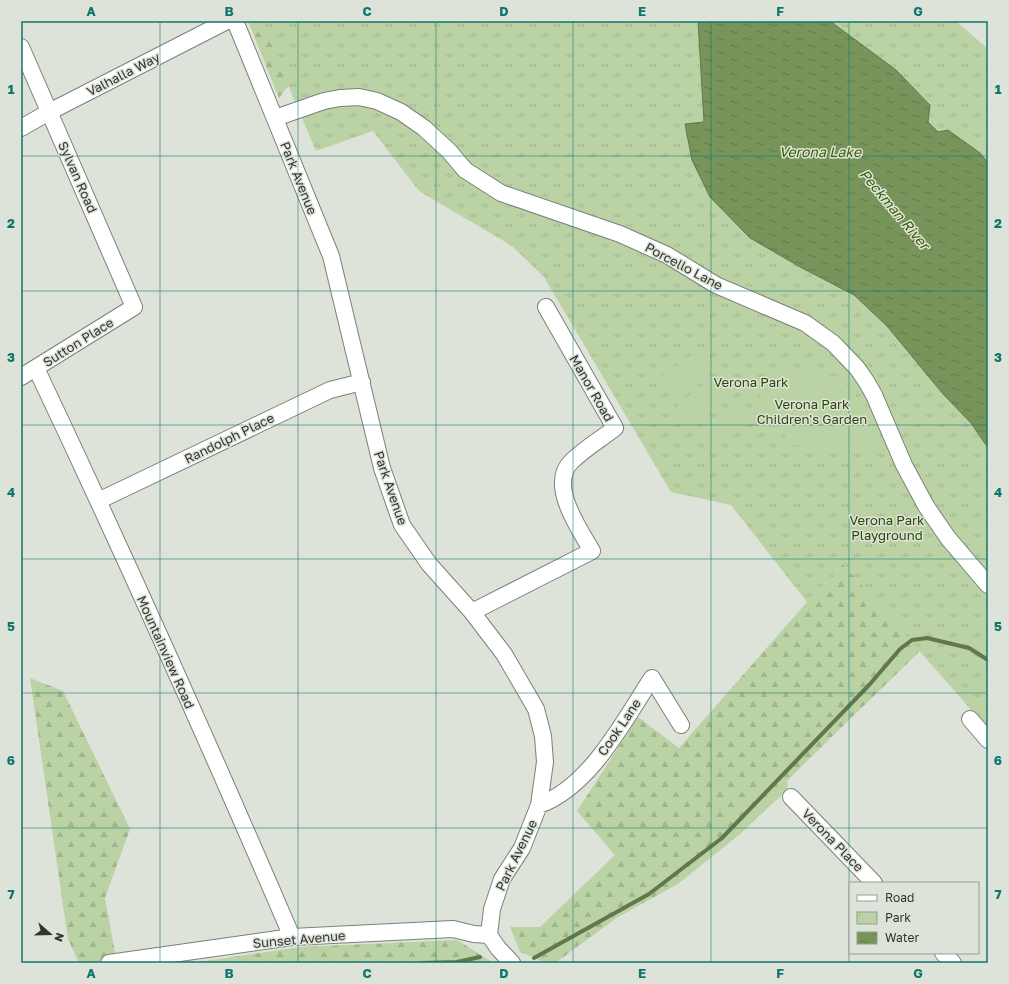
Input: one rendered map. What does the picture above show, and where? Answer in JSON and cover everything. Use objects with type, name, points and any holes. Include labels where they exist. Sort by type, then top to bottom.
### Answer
[{"type":"street","name":"Valhalla Way","points":[[21,128],[49,112],[227,21]]},
{"type":"street","name":"Park Avenue","points":[[235,21],[331,256],[382,468],[402,525],[429,564],[472,612],[504,654],[536,709],[543,736],[545,762],[540,805],[522,848],[502,879],[492,909],[489,935]]},
{"type":"street","name":"Sylvan Road","points":[[21,47],[134,307]]},
{"type":"street","name":"Porcello Lane","points":[[275,118],[324,101],[340,98],[359,97],[377,101],[401,112],[424,128],[449,151],[465,170],[501,193],[620,234],[666,255],[716,285],[806,323],[845,355],[866,381],[874,395],[904,465],[926,506],[948,538],[988,585]]},
{"type":"street","name":"Sutton Place","points":[[21,377],[134,307]]},
{"type":"street","name":"Manor Road","points":[[472,612],[592,552],[567,506],[562,488],[570,463],[615,428],[546,307]]},
{"type":"street","name":"Mountainview Road","points":[[36,368],[196,717],[292,937]]},
{"type":"street","name":"Randolph Place","points":[[98,501],[330,390],[362,382]]},
{"type":"street","name":"Cook Lane","points":[[540,805],[554,800],[568,790],[596,762],[652,678],[681,724]]},
{"type":"street","points":[[970,719],[988,740]]},
{"type":"street","name":"Verona Place","points":[[791,797],[873,882]]},
{"type":"street","name":"Sunset Avenue","points":[[109,963],[292,937],[453,929],[474,934],[489,935]]},
{"type":"street","points":[[489,935],[498,948],[512,963]]},
{"type":"street","points":[[945,954],[953,963]]},
{"type":"green space","points":[[248,21],[322,21],[319,46],[279,98]]},
{"type":"green space","name":"Verona Park","points":[[261,21],[698,21],[704,122],[685,125],[750,238],[853,295],[887,326],[943,394],[971,423],[988,448],[988,729],[843,564],[807,602],[731,505],[671,492],[544,277],[512,246],[419,191],[373,131],[316,151]]},
{"type":"green space","points":[[830,21],[956,21],[988,49],[988,163],[980,153],[948,130],[938,132],[928,123],[930,104],[896,70]]},
{"type":"green space","points":[[700,349],[714,369],[672,397],[659,378]]},
{"type":"green space","name":"Verona Park Children's Garden","points":[[780,360],[789,366],[809,370],[828,380],[837,375],[844,382],[857,397],[881,440],[871,454],[797,446],[791,444],[768,411],[758,391]]},
{"type":"green space","points":[[718,375],[731,394],[690,423],[677,404]]},
{"type":"green space","points":[[736,402],[749,421],[708,450],[695,431]]},
{"type":"green space","points":[[843,564],[920,651],[787,781],[788,789],[740,834],[678,884],[618,917],[555,963],[547,963],[520,952],[510,927],[540,927],[615,855],[577,811],[638,717],[679,748],[807,602]]},
{"type":"green space","points":[[30,678],[63,691],[130,829],[105,898],[117,963],[79,963],[68,939]]},
{"type":"green space","points":[[457,940],[492,962],[191,963],[300,947]]},
{"type":"water","name":"Verona Lake","points":[[698,21],[830,21],[896,70],[930,105],[928,122],[938,132],[948,130],[980,153],[988,163],[988,448],[971,423],[943,394],[887,326],[854,295],[802,268],[750,238],[710,197],[692,160],[685,124],[704,122]]},
{"type":"waterway","points":[[534,958],[649,894],[722,838],[870,684],[900,649],[912,640],[927,638],[969,648],[988,660]]},
{"type":"waterway","points":[[422,963],[457,962],[480,957]]},
{"type":"water label","name":"Peckman River","points":[[895,209]]},
{"type":"park label","name":"Verona Park Playground","points":[[887,528]]}]
